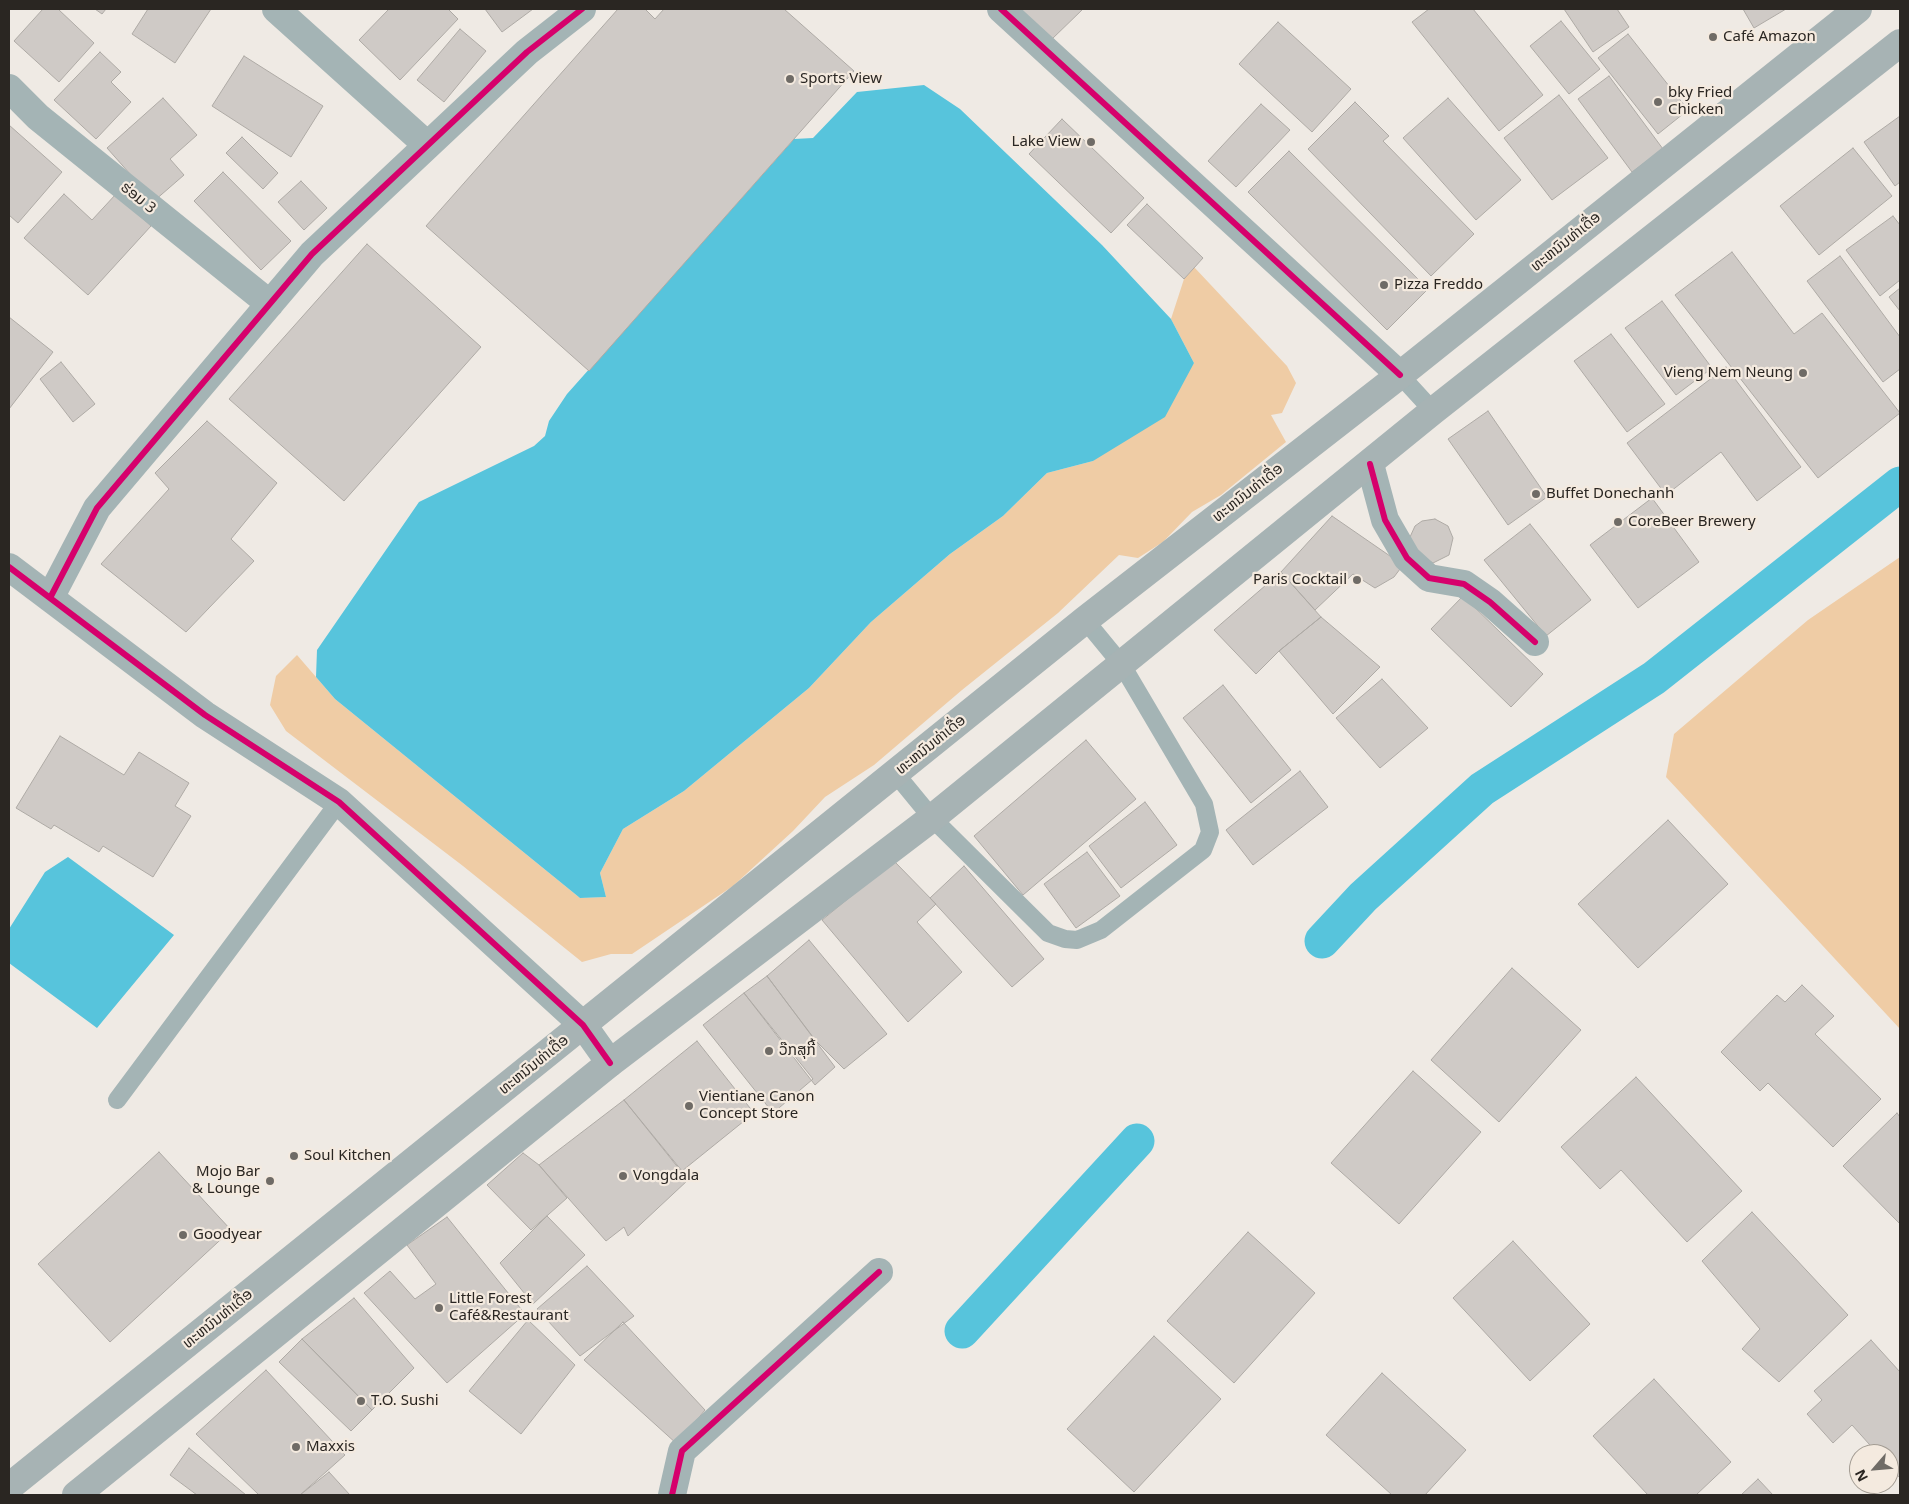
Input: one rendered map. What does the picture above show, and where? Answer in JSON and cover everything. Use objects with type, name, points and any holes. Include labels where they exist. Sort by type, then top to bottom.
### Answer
[{"type":"main road","name":"ທະຫນົນທ່າເດື່ອ","points":[[9,1487],[1085,620],[1400,375],[1858,9]]},
{"type":"main road","points":[[76,1495],[610,1062],[932,818],[1433,411],[1900,43]]},
{"type":"street","points":[[276,9],[426,144]]},
{"type":"street","points":[[50,598],[97,508],[312,254],[426,144],[527,52],[582,9]]},
{"type":"street","points":[[1001,9],[1400,375]]},
{"type":"street","name":"ຮ່ອມ 3","points":[[9,88],[38,117],[270,304]]},
{"type":"street","points":[[1370,464],[1379,504],[1385,520],[1407,558],[1429,578],[1464,584],[1490,602],[1535,642]]},
{"type":"street","points":[[9,567],[205,715],[339,802],[583,1025],[610,1062]]},
{"type":"street","points":[[672,1495],[682,1452],[878,1272]]},
{"type":"lane","points":[[1400,375],[1433,411]]},
{"type":"lane","points":[[896,773],[932,818],[1048,933],[1065,939],[1077,940],[1101,930],[1203,850],[1210,832],[1204,804],[1122,665],[1085,620]]},
{"type":"lane","points":[[118,1100],[339,802]]},
{"type":"shaded area","points":[[1194,267],[1287,366],[1296,383],[1282,413],[1271,415],[1286,442],[1221,495],[1192,512],[1163,542],[1138,558],[1119,555],[1058,613],[962,690],[874,765],[825,797],[793,831],[733,886],[632,954],[611,954],[582,962],[463,866],[286,731],[270,705],[276,676],[297,655],[335,699],[580,898],[606,897],[600,873],[623,829],[684,791],[809,688],[871,622],[950,554],[1003,516],[1047,473],[1093,461],[1194,363],[1171,319],[1184,279]]},
{"type":"shaded area","points":[[1900,557],[1900,1029],[1666,777],[1674,734],[1808,620]]},
{"type":"water","points":[[924,85],[960,109],[1102,245],[1171,319],[1194,363],[1165,417],[1093,461],[1047,473],[1003,516],[950,554],[871,622],[809,688],[684,791],[623,829],[600,873],[606,897],[580,898],[335,699],[316,677],[317,650],[419,502],[534,446],[545,436],[549,421],[567,394],[794,139],[813,138],[857,92]]},
{"type":"water","points":[[68,857],[174,935],[97,1028],[9,963],[9,929],[45,872]]},
{"type":"building","points":[[43,9],[58,9],[94,43],[59,82],[14,41]]},
{"type":"building","points":[[95,9],[106,9],[102,14]]},
{"type":"building","points":[[148,9],[211,9],[175,63],[132,34]]},
{"type":"building","points":[[389,9],[448,9],[458,19],[400,80],[359,40]]},
{"type":"building","points":[[485,9],[533,9],[502,32]]},
{"type":"building","points":[[618,9],[645,9],[655,19],[664,9],[784,9],[854,71],[589,371],[426,226]]},
{"type":"building","points":[[1020,9],[1083,9],[1051,40]]},
{"type":"building","points":[[1429,9],[1473,9],[1543,95],[1499,131],[1412,22]]},
{"type":"building","points":[[1564,9],[1617,9],[1629,27],[1593,52]]},
{"type":"building","points":[[1743,9],[1786,9],[1754,28]]},
{"type":"building","points":[[1561,21],[1600,69],[1569,94],[1530,46]]},
{"type":"building","points":[[1278,22],[1351,89],[1312,132],[1239,64]]},
{"type":"building","points":[[460,29],[486,51],[444,102],[417,80]]},
{"type":"building","points":[[1628,34],[1688,110],[1658,134],[1598,58]]},
{"type":"building","points":[[100,52],[121,72],[111,82],[131,102],[96,139],[54,100]]},
{"type":"building","points":[[244,56],[323,106],[291,157],[212,106]]},
{"type":"building","points":[[1609,76],[1663,149],[1632,172],[1578,99]]},
{"type":"building","points":[[1559,95],[1608,158],[1552,200],[1504,138]]},
{"type":"building","points":[[163,98],[197,135],[170,159],[184,175],[154,201],[107,148]]},
{"type":"building","points":[[1448,98],[1521,180],[1476,220],[1403,138]]},
{"type":"building","points":[[1355,102],[1389,136],[1383,141],[1474,234],[1431,276],[1308,149]]},
{"type":"building","points":[[1261,104],[1290,130],[1236,187],[1208,161]]},
{"type":"building","points":[[1900,116],[1900,182],[1895,186],[1864,142]]},
{"type":"building","points":[[1062,119],[1144,198],[1111,233],[1029,154]]},
{"type":"building","points":[[9,125],[62,172],[18,223],[9,215]]},
{"type":"building","points":[[242,137],[278,173],[263,189],[226,153]]},
{"type":"building","points":[[1853,148],[1892,196],[1819,255],[1780,206]]},
{"type":"building","points":[[1289,151],[1428,289],[1387,330],[1248,192]]},
{"type":"building","points":[[223,172],[291,241],[261,270],[194,201]]},
{"type":"building","points":[[301,181],[327,208],[304,230],[278,202]]},
{"type":"building","points":[[64,194],[92,220],[116,194],[151,226],[88,295],[24,238]]},
{"type":"building","points":[[1147,204],[1203,258],[1184,279],[1127,225]]},
{"type":"building","points":[[1893,216],[1900,225],[1900,280],[1880,296],[1846,250]]},
{"type":"building","points":[[367,244],[481,347],[344,501],[229,399]]},
{"type":"building","name":"Vieng Nem Neung","points":[[1732,252],[1794,334],[1822,313],[1900,413],[1818,478],[1675,295]]},
{"type":"building","points":[[1840,256],[1900,337],[1900,369],[1883,382],[1807,281]]},
{"type":"building","points":[[1900,288],[1900,311],[1889,297]]},
{"type":"building","points":[[1662,301],[1712,368],[1676,395],[1625,328]]},
{"type":"building","points":[[9,317],[53,352],[9,409]]},
{"type":"building","points":[[1611,334],[1665,404],[1627,432],[1574,361]]},
{"type":"building","points":[[61,362],[95,404],[73,422],[40,379]]},
{"type":"building","points":[[1726,367],[1801,467],[1757,501],[1721,452],[1666,495],[1627,443]]},
{"type":"building","points":[[1488,411],[1547,497],[1508,525],[1448,439]]},
{"type":"building","points":[[207,421],[277,483],[231,539],[254,561],[186,632],[101,564],[169,489],[155,473]]},
{"type":"building","points":[[1652,498],[1699,562],[1638,608],[1590,545]]},
{"type":"building","points":[[1332,516],[1403,565],[1394,577],[1375,588],[1353,574],[1315,610],[1281,572]]},
{"type":"building","points":[[1435,519],[1448,526],[1453,538],[1449,555],[1433,563],[1412,550],[1410,537],[1415,526],[1422,521]]},
{"type":"building","points":[[1530,524],[1591,600],[1546,636],[1484,560]]},
{"type":"building","points":[[1281,572],[1321,617],[1279,651],[1256,674],[1214,630]]},
{"type":"building","points":[[1463,596],[1543,674],[1511,707],[1431,629]]},
{"type":"building","points":[[1321,617],[1380,667],[1333,714],[1279,651]]},
{"type":"building","points":[[1382,679],[1428,728],[1380,768],[1336,718]]},
{"type":"building","points":[[1223,685],[1291,770],[1251,803],[1183,718]]},
{"type":"building","points":[[60,736],[124,775],[139,752],[189,783],[175,806],[191,816],[153,877],[103,846],[99,852],[54,825],[51,829],[16,808]]},
{"type":"building","points":[[1086,740],[1136,799],[1023,895],[974,836]]},
{"type":"building","points":[[1300,771],[1328,807],[1253,865],[1226,830]]},
{"type":"building","points":[[1145,802],[1177,845],[1121,888],[1089,846]]},
{"type":"building","points":[[1668,820],[1728,884],[1638,968],[1578,904]]},
{"type":"building","points":[[1087,852],[1120,896],[1076,928],[1044,884]]},
{"type":"building","points":[[894,861],[936,904],[917,922],[962,972],[908,1022],[822,920]]},
{"type":"building","points":[[964,866],[1044,959],[1012,987],[930,898]]},
{"type":"building","points":[[809,940],[887,1034],[844,1069],[816,1041],[767,976]]},
{"type":"building","points":[[1512,968],[1581,1030],[1499,1122],[1431,1060]]},
{"type":"building","points":[[767,976],[835,1067],[815,1085],[744,993]]},
{"type":"building","points":[[1802,985],[1834,1016],[1815,1034],[1881,1099],[1833,1147],[1768,1083],[1760,1091],[1721,1052],[1777,995],[1785,1002]]},
{"type":"building","points":[[744,993],[813,1079],[773,1113],[703,1025]]},
{"type":"building","name":"Vientiane Canon Concept Store","points":[[697,1041],[754,1113],[682,1171],[624,1100]]},
{"type":"building","points":[[1413,1071],[1481,1132],[1399,1224],[1331,1163]]},
{"type":"building","points":[[1636,1077],[1742,1191],[1687,1242],[1621,1170],[1600,1189],[1561,1147]]},
{"type":"building","points":[[624,1100],[688,1180],[628,1236],[624,1227],[606,1241],[539,1165]]},
{"type":"building","points":[[1897,1113],[1900,1117],[1900,1224],[1843,1166]]},
{"type":"building","points":[[159,1152],[231,1230],[110,1342],[38,1264]]},
{"type":"building","points":[[523,1153],[539,1165],[567,1198],[531,1230],[487,1185]]},
{"type":"building","points":[[1752,1212],[1848,1315],[1779,1382],[1742,1349],[1760,1329],[1702,1261]]},
{"type":"building","points":[[547,1216],[585,1255],[533,1304],[500,1263]]},
{"type":"building","points":[[447,1217],[525,1314],[447,1383],[364,1293],[390,1271],[415,1299],[436,1284],[407,1245]]},
{"type":"building","points":[[1248,1232],[1315,1293],[1234,1383],[1167,1321]]},
{"type":"building","points":[[1513,1241],[1590,1324],[1530,1381],[1453,1298]]},
{"type":"building","points":[[587,1266],[634,1316],[580,1356],[537,1309]]},
{"type":"building","points":[[354,1298],[414,1368],[372,1410],[302,1339]]},
{"type":"building","points":[[528,1320],[575,1365],[521,1434],[469,1391]]},
{"type":"building","points":[[623,1322],[705,1410],[677,1444],[584,1360]]},
{"type":"building","points":[[1154,1336],[1221,1399],[1134,1492],[1067,1429]]},
{"type":"building","points":[[302,1339],[372,1410],[351,1431],[279,1362]]},
{"type":"building","points":[[1871,1340],[1900,1372],[1900,1478],[1899,1444],[1869,1444],[1852,1425],[1833,1443],[1807,1414],[1822,1400],[1814,1391]]},
{"type":"building","points":[[266,1370],[345,1455],[300,1495],[259,1495],[196,1434]]},
{"type":"building","points":[[1382,1373],[1466,1450],[1425,1495],[1392,1495],[1326,1435]]},
{"type":"building","points":[[1654,1379],[1731,1462],[1696,1495],[1648,1495],[1593,1436]]},
{"type":"building","points":[[189,1448],[246,1495],[197,1495],[170,1475]]},
{"type":"building","points":[[329,1472],[350,1495],[300,1495]]},
{"type":"building","points":[[1758,1479],[1773,1495],[1741,1495]]},
{"type":"waterway","points":[[1322,941],[1363,897],[1482,789],[1654,678],[1900,484]]},
{"type":"waterway","points":[[962,1331],[1137,1141]]},
{"type":"cycle path","points":[[50,598],[97,508],[312,254],[527,52],[582,9]]},
{"type":"cycle path","points":[[1001,9],[1400,375]]},
{"type":"cycle path","points":[[1370,464],[1385,520],[1407,558],[1429,578],[1464,584],[1490,602],[1535,642]]},
{"type":"cycle path","points":[[9,567],[205,715],[339,802],[583,1025],[610,1063]]},
{"type":"cycle path","points":[[672,1495],[682,1451],[879,1272]]},
{"type":"place","name":"Café Amazon","points":[[1713,37]]},
{"type":"place","name":"Sports View","points":[[790,79]]},
{"type":"place","name":"bky Fried Chicken","points":[[1658,102]]},
{"type":"place","name":"Lake View","points":[[1091,142]]},
{"type":"place","name":"Pizza Freddo","points":[[1384,285]]},
{"type":"place","name":"Vieng Nem Neung","points":[[1803,373]]},
{"type":"place","name":"Buffet Donechanh","points":[[1536,494]]},
{"type":"place","name":"CoreBeer Brewery","points":[[1618,522]]},
{"type":"place","name":"Paris Cocktail","points":[[1357,580]]},
{"type":"place","name":"ວ໊ກສຸກີ້","points":[[769,1051]]},
{"type":"place","name":"Vientiane Canon Concept Store","points":[[689,1106]]},
{"type":"place","name":"Soul Kitchen","points":[[294,1156]]},
{"type":"place","name":"Vongdala","points":[[623,1176]]},
{"type":"place","name":"Mojo Bar & Lounge","points":[[270,1181]]},
{"type":"place","name":"Goodyear","points":[[183,1235]]},
{"type":"place","name":"Little Forest Café&Restaurant","points":[[439,1308]]},
{"type":"place","name":"T.O. Sushi","points":[[361,1401]]},
{"type":"place","name":"Maxxis","points":[[296,1447]]}]
